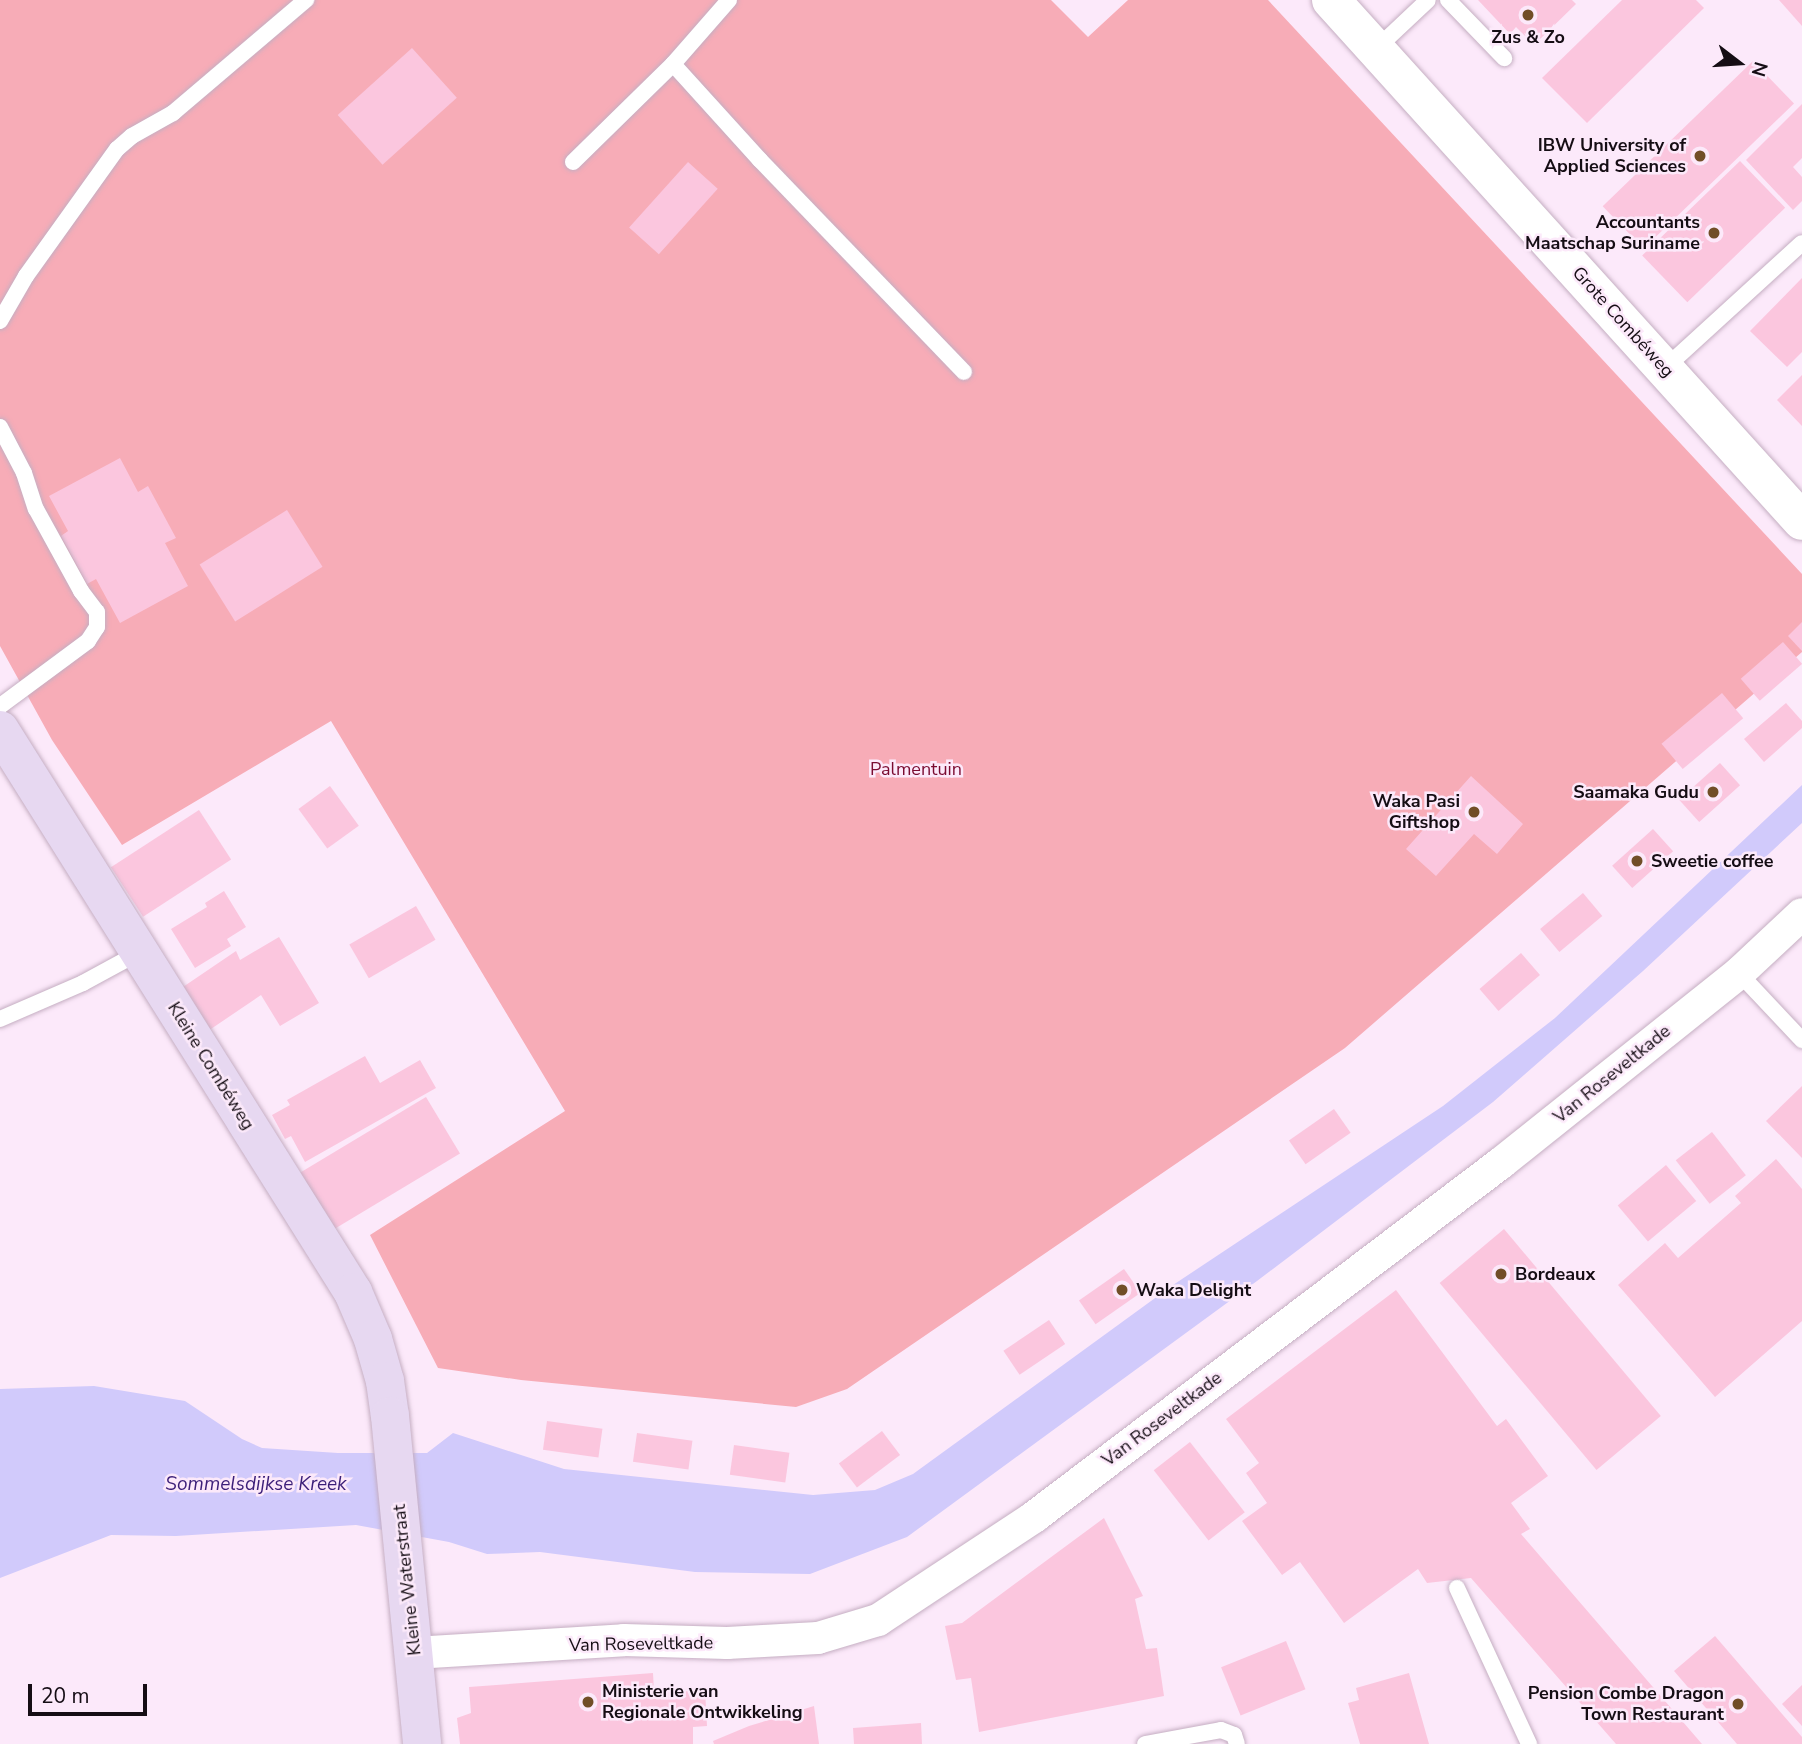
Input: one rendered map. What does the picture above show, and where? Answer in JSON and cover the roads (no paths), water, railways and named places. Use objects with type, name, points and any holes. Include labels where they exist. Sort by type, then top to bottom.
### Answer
[{"type":"main road","name":"Kleine Combéweg","points":[[0,730],[353,1292],[373,1339],[385,1381],[390,1416]]},
{"type":"main road","name":"Kleine Waterstraat","points":[[390,1416],[422,1744]]},
{"type":"street","name":"Grote Combéweg","points":[[1331,0],[1802,521]]},
{"type":"street","name":"Van Roseveltkade","points":[[414,1653],[624,1640],[727,1643],[818,1638],[878,1620],[1034,1517],[1501,1163],[1739,973],[1802,914]]},
{"type":"lane","points":[[0,321],[26,276],[117,149],[132,136],[173,113],[306,0]]},
{"type":"lane","points":[[573,162],[673,64],[729,0]]},
{"type":"lane","points":[[1376,49],[1428,0]]},
{"type":"lane","points":[[1448,0],[1504,58]]},
{"type":"lane","points":[[673,64],[760,160],[964,372]]},
{"type":"lane","points":[[1665,368],[1802,243]]},
{"type":"lane","points":[[0,427],[24,473],[36,509],[80,590],[97,612],[97,627],[88,641],[0,706]]},
{"type":"lane","points":[[0,1018],[83,983],[140,952]]},
{"type":"lane","points":[[1739,973],[1802,1040]]},
{"type":"lane","points":[[1457,1588],[1529,1744]]},
{"type":"lane","points":[[1145,1744],[1221,1730],[1234,1735],[1237,1744]]},
{"type":"water","name":"Sommelsdijkse Kreek","points":[[1802,785],[1802,823],[1643,971],[1493,1102],[1257,1281],[907,1537],[810,1574],[695,1572],[540,1552],[487,1554],[449,1542],[356,1525],[176,1536],[111,1535],[0,1578],[0,1389],[94,1386],[185,1401],[242,1439],[262,1448],[338,1453],[427,1453],[453,1433],[564,1469],[813,1495],[875,1490],[913,1474],[1173,1285],[1443,1106],[1555,1018]]},
{"type":"place","name":"Zus & Zo","points":[[1528,15]]},
{"type":"place","name":"IBW University of Applied Sciences","points":[[1700,156]]},
{"type":"place","name":"Accountants Maatschap Suriname","points":[[1714,233]]},
{"type":"place","name":"Saamaka Gudu","points":[[1713,792]]},
{"type":"place","name":"Waka Pasi Giftshop","points":[[1474,812]]},
{"type":"place","name":"Sweetie coffee","points":[[1637,861]]},
{"type":"place","name":"Bordeaux","points":[[1501,1274]]},
{"type":"place","name":"Waka Delight","points":[[1122,1290]]},
{"type":"place","name":"Ministerie van Regionale Ontwikkeling","points":[[588,1702]]},
{"type":"place","name":"Pension Combe Dragon Town Restaurant","points":[[1738,1704]]},
{"type":"park label","name":"Palmentuin","points":[[916,769]]}]
